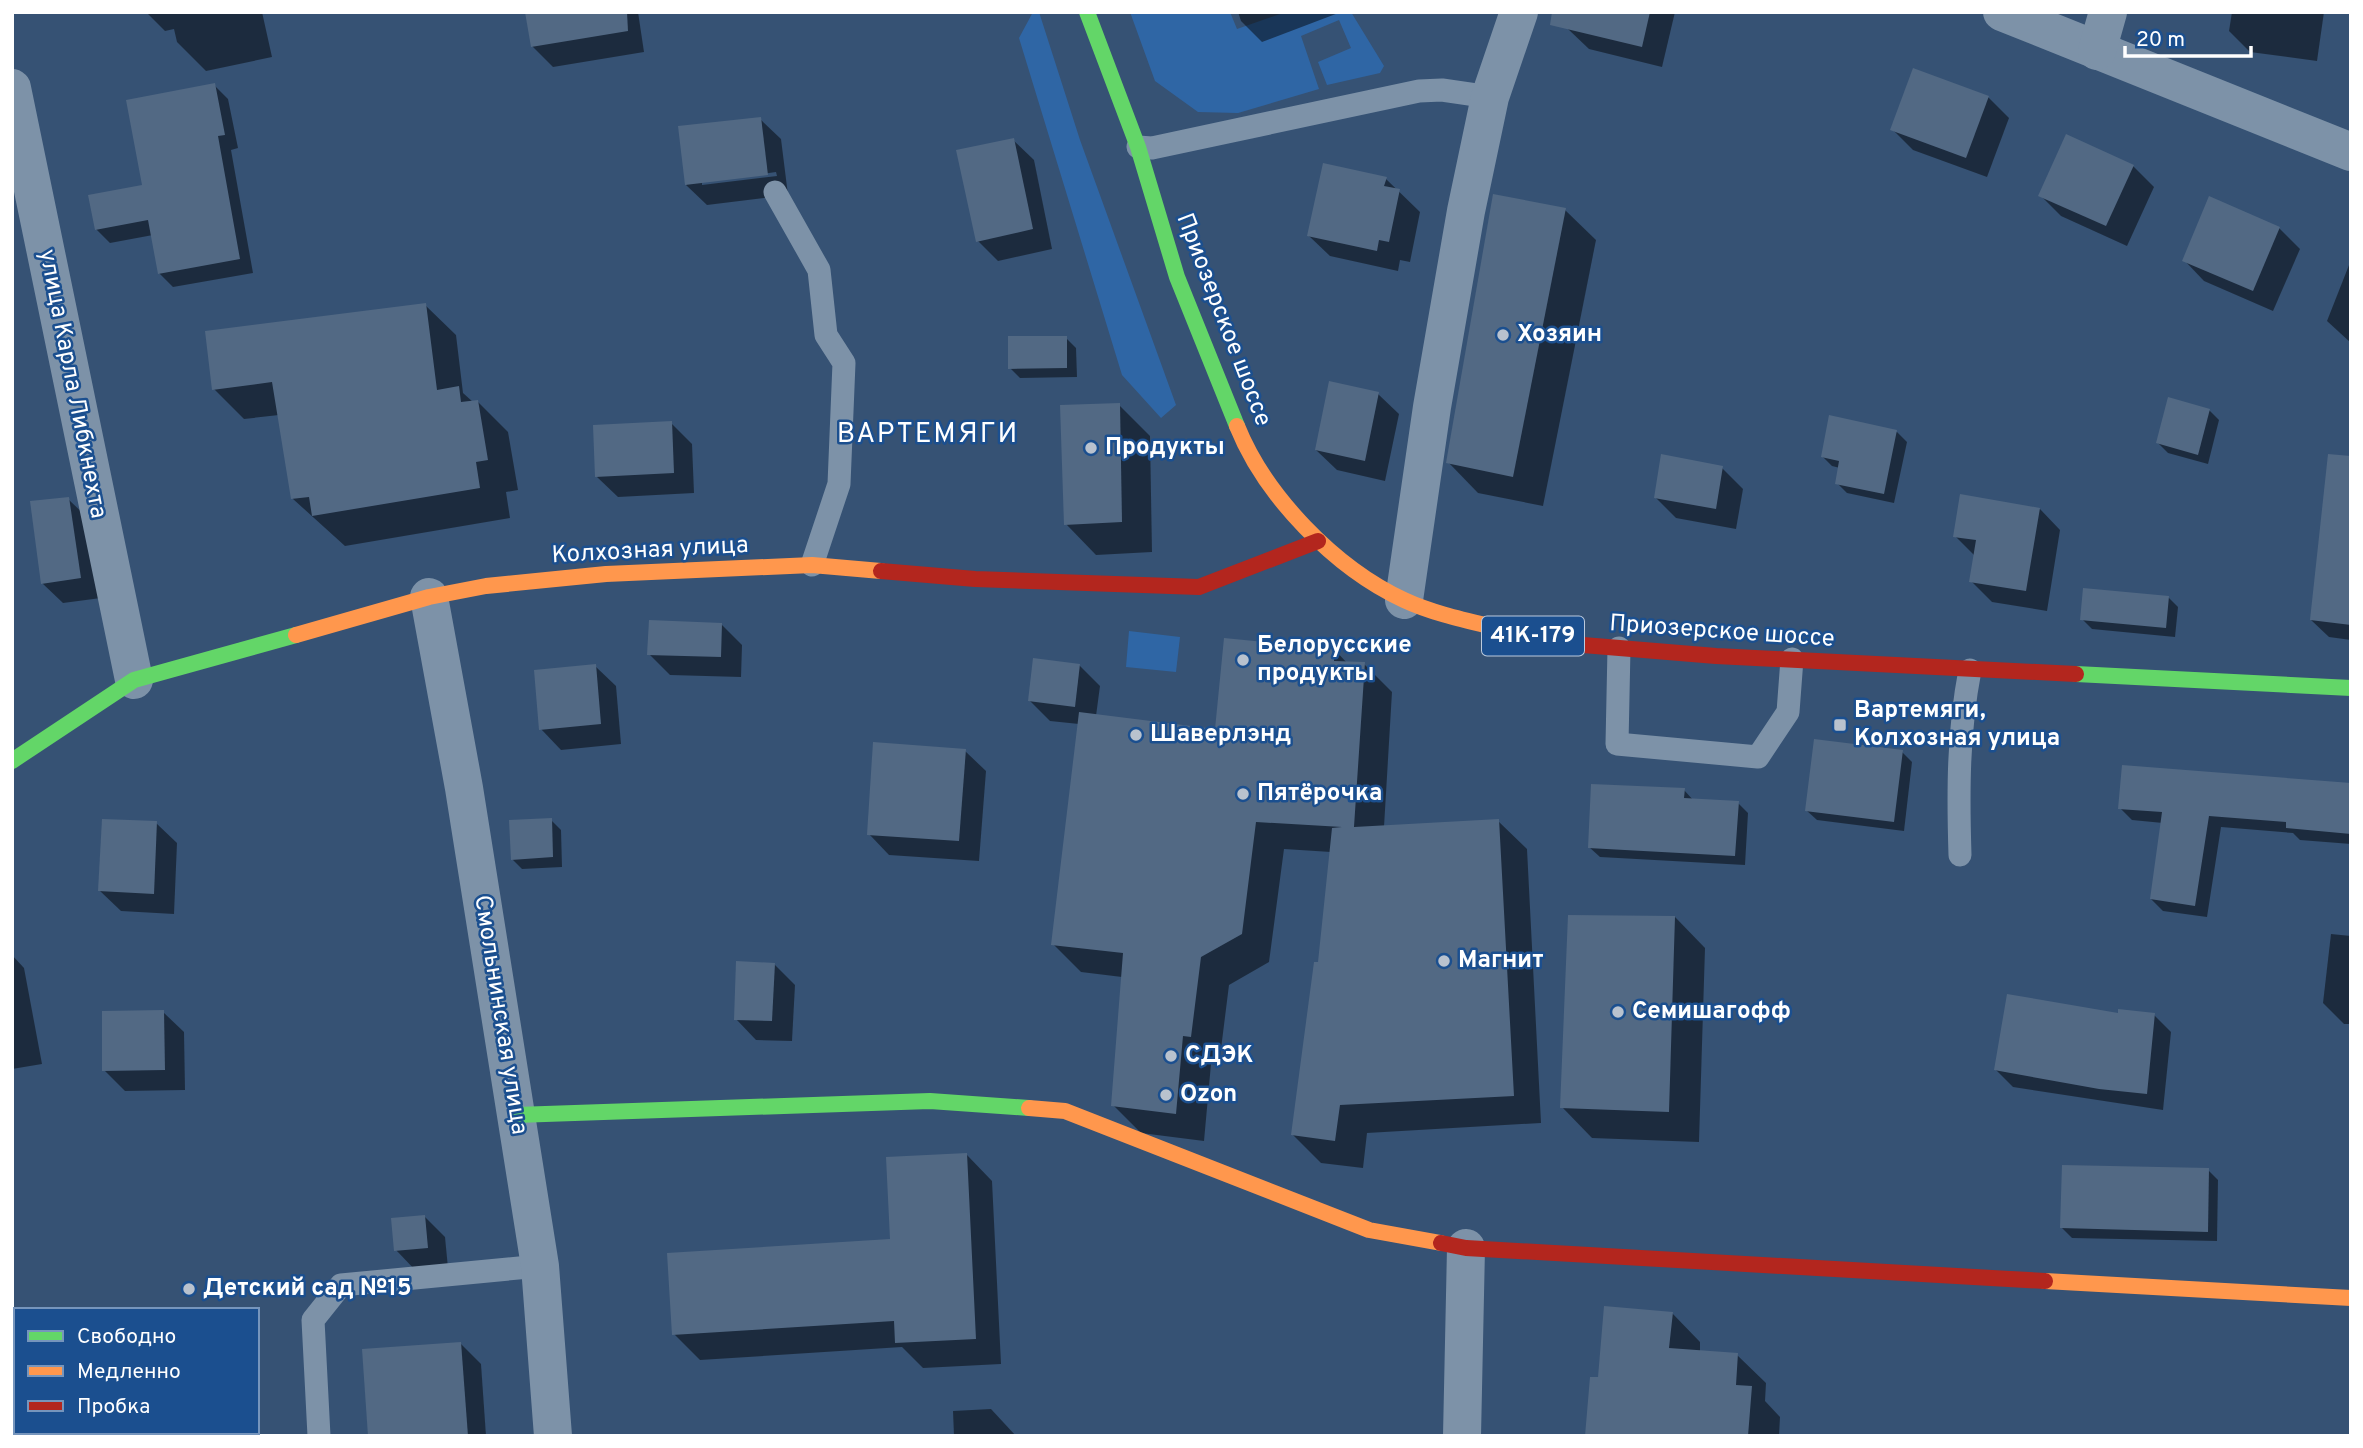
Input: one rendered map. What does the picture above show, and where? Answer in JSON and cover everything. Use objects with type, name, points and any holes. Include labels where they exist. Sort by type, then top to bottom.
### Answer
[{"type":"street","name":"Приозерское шоссе","points":[[1087,12],[1138,147],[1177,277],[1240,433],[1278,495],[1318,541],[1360,573],[1404,600],[1451,616],[1559,643],[1970,670],[2351,688]]},
{"type":"street","points":[[1404,600],[1432,407],[1466,211],[1490,97],[1519,12]]},
{"type":"street","points":[[2002,12],[2351,152]]},
{"type":"street","points":[[2097,51],[2108,12]]},
{"type":"street","name":"улица Карла Либкнехта","points":[[12,88],[134,680]]},
{"type":"street","name":"Колхозная улица","points":[[12,761],[134,680],[429,597],[486,586],[606,574],[812,565],[975,579],[1199,587],[1318,541]]},
{"type":"street","name":"Смольнинская улица","points":[[429,597],[464,788],[540,1266],[553,1436]]},
{"type":"street","points":[[516,1115],[930,1101],[1065,1111],[1369,1230],[1466,1248],[2351,1298]]},
{"type":"street","points":[[1462,1436],[1466,1248]]},
{"type":"lane","points":[[1138,147],[1152,148],[1419,91],[1442,90],[1490,97]]},
{"type":"lane","points":[[775,192],[819,271],[825,335],[844,363],[839,484],[812,565]]},
{"type":"lane","points":[[1619,648],[1617,744],[1758,757],[1788,712],[1792,659]]},
{"type":"lane","points":[[1960,855],[1958,782],[1962,714],[1970,670]]},
{"type":"lane","points":[[319,1436],[313,1320],[341,1285],[540,1266]]},
{"type":"shaded area","points":[[1033,12],[1039,12],[1080,140],[1176,405],[1161,418],[1122,375],[1019,38]]},
{"type":"shaded area","points":[[1130,12],[1230,12],[1237,29],[1286,12],[1351,12],[1384,66],[1380,73],[1327,85],[1318,62],[1351,48],[1339,20],[1301,36],[1319,89],[1238,113],[1198,112],[1155,81]]},
{"type":"shaded area","points":[[1129,631],[1180,637],[1176,672],[1126,667]]},
{"type":"building","points":[[525,12],[627,12],[628,31],[531,47]]},
{"type":"building","points":[[1552,12],[1650,12],[1642,47],[1550,25]]},
{"type":"building","points":[[1913,68],[1989,96],[1966,158],[1890,130]]},
{"type":"building","points":[[215,83],[225,135],[218,136],[240,259],[158,274],[148,220],[95,230],[88,195],[142,185],[126,100]]},
{"type":"building","points":[[761,117],[768,175],[685,185],[678,126]]},
{"type":"building","points":[[2066,134],[2134,165],[2106,226],[2038,196]]},
{"type":"building","points":[[1014,138],[1033,229],[976,242],[956,150]]},
{"type":"building","points":[[1323,163],[1387,177],[1384,186],[1400,189],[1389,242],[1379,240],[1377,251],[1307,236]]},
{"type":"building","name":"Хозяин","points":[[1493,194],[1566,208],[1513,477],[1446,463]]},
{"type":"building","points":[[2209,196],[2280,227],[2253,291],[2182,261]]},
{"type":"building","points":[[426,303],[437,390],[459,386],[461,402],[478,400],[488,460],[476,462],[480,488],[312,516],[309,497],[291,499],[272,382],[212,390],[205,331]]},
{"type":"building","points":[[1008,336],[1067,336],[1067,368],[1008,369]]},
{"type":"building","points":[[1329,381],[1379,392],[1365,461],[1315,450]]},
{"type":"building","points":[[2168,397],[2210,409],[2198,455],[2156,443]]},
{"type":"building","name":"Продукты","points":[[1120,403],[1122,522],[1064,525],[1060,405]]},
{"type":"building","points":[[1829,415],[1897,430],[1884,494],[1835,484],[1839,461],[1821,457]]},
{"type":"building","points":[[672,421],[674,473],[595,477],[593,425]]},
{"type":"building","points":[[1661,454],[1723,466],[1716,509],[1654,498]]},
{"type":"building","points":[[2328,454],[2351,456],[2351,625],[2310,620]]},
{"type":"building","points":[[1960,494],[2040,508],[2026,591],[1969,582],[1976,540],[1953,537]]},
{"type":"building","points":[[69,497],[81,578],[41,584],[30,501]]},
{"type":"building","points":[[2083,588],[2169,596],[2166,628],[2080,620]]},
{"type":"building","points":[[649,620],[722,623],[721,657],[647,655]]},
{"type":"building","points":[[1224,638],[1335,649],[1334,661],[1365,662],[1354,827],[1499,819],[1514,1096],[1340,1105],[1335,1141],[1291,1135],[1314,962],[1318,962],[1332,828],[1342,827],[1256,822],[1242,934],[1201,957],[1191,1037],[1183,1036],[1176,1114],[1111,1106],[1123,953],[1051,945],[1079,712],[1215,729]]},
{"type":"building","points":[[1033,658],[1080,664],[1075,707],[1028,701]]},
{"type":"building","points":[[596,664],[601,724],[539,730],[534,670]]},
{"type":"building","points":[[1814,739],[1903,750],[1894,822],[1805,811]]},
{"type":"building","points":[[873,742],[966,749],[959,841],[867,835]]},
{"type":"building","points":[[2122,765],[2351,783],[2351,834],[2286,828],[2286,822],[2209,816],[2195,906],[2150,899],[2162,812],[2118,809]]},
{"type":"building","points":[[1591,784],[1685,788],[1684,798],[1739,801],[1735,856],[1588,848]]},
{"type":"building","points":[[552,818],[553,857],[511,860],[509,820]]},
{"type":"building","points":[[102,819],[157,821],[154,894],[98,891]]},
{"type":"building","name":"Семишагофф","points":[[1568,915],[1675,916],[1669,1112],[1560,1108]]},
{"type":"building","points":[[736,961],[775,963],[772,1021],[734,1020]]},
{"type":"building","points":[[2007,994],[2118,1013],[2118,1009],[2155,1013],[2147,1094],[2099,1089],[1994,1070]]},
{"type":"building","points":[[164,1010],[165,1070],[102,1071],[102,1011]]},
{"type":"building","points":[[967,1153],[976,1339],[895,1343],[894,1321],[672,1335],[667,1253],[890,1239],[886,1157]]},
{"type":"building","points":[[2062,1165],[2209,1168],[2208,1232],[2060,1228]]},
{"type":"building","points":[[425,1215],[428,1248],[394,1251],[391,1218]]},
{"type":"building","points":[[1604,1306],[1673,1312],[1669,1348],[1738,1353],[1736,1385],[1752,1386],[1748,1436],[1585,1436],[1590,1377],[1598,1377]]},
{"type":"building","points":[[461,1342],[468,1436],[368,1436],[362,1349]]},
{"type":"traffic: fast","points":[[1087,12],[1138,147],[1177,277],[1237,426]]},
{"type":"traffic: fast","points":[[12,761],[134,680],[296,635]]},
{"type":"traffic: fast","points":[[2076,674],[2351,688]]},
{"type":"traffic: fast","points":[[516,1115],[930,1101],[1029,1108]]},
{"type":"traffic: slow","points":[[1237,426],[1249,452],[1284,503],[1305,527],[1353,569],[1378,586],[1415,605],[1502,629]]},
{"type":"traffic: slow","points":[[296,635],[429,597],[486,586],[606,574],[812,565],[881,571]]},
{"type":"traffic: slow","points":[[1029,1108],[1065,1111],[1369,1230],[1441,1243]]},
{"type":"traffic: slow","points":[[2045,1281],[2351,1298]]},
{"type":"traffic: jam","points":[[881,571],[975,579],[1199,587],[1318,541]]},
{"type":"traffic: jam","points":[[1502,629],[1559,643],[1716,656],[2076,674]]},
{"type":"traffic: jam","points":[[1441,1243],[1466,1248],[2045,1281]]},
{"type":"place","name":"Хозяин","points":[[1503,335]]},
{"type":"place","name":"Продукты","points":[[1091,448]]},
{"type":"place","name":"Белорусские продукты","points":[[1243,660]]},
{"type":"place","name":"Вартемяги, Колхозная улица","points":[[1840,725]]},
{"type":"place","name":"Шаверлэнд","points":[[1136,735]]},
{"type":"place","name":"Пятёрочка","points":[[1243,794]]},
{"type":"place","name":"Магнит","points":[[1444,961]]},
{"type":"place","name":"Семишагофф","points":[[1618,1012]]},
{"type":"place","name":"СДЭК","points":[[1171,1056]]},
{"type":"place","name":"Ozon","points":[[1166,1095]]},
{"type":"place","name":"Детский сад №15","points":[[189,1289]]},
{"type":"district","name":"ВАРТЕМЯГИ","points":[[928,435]]}]
